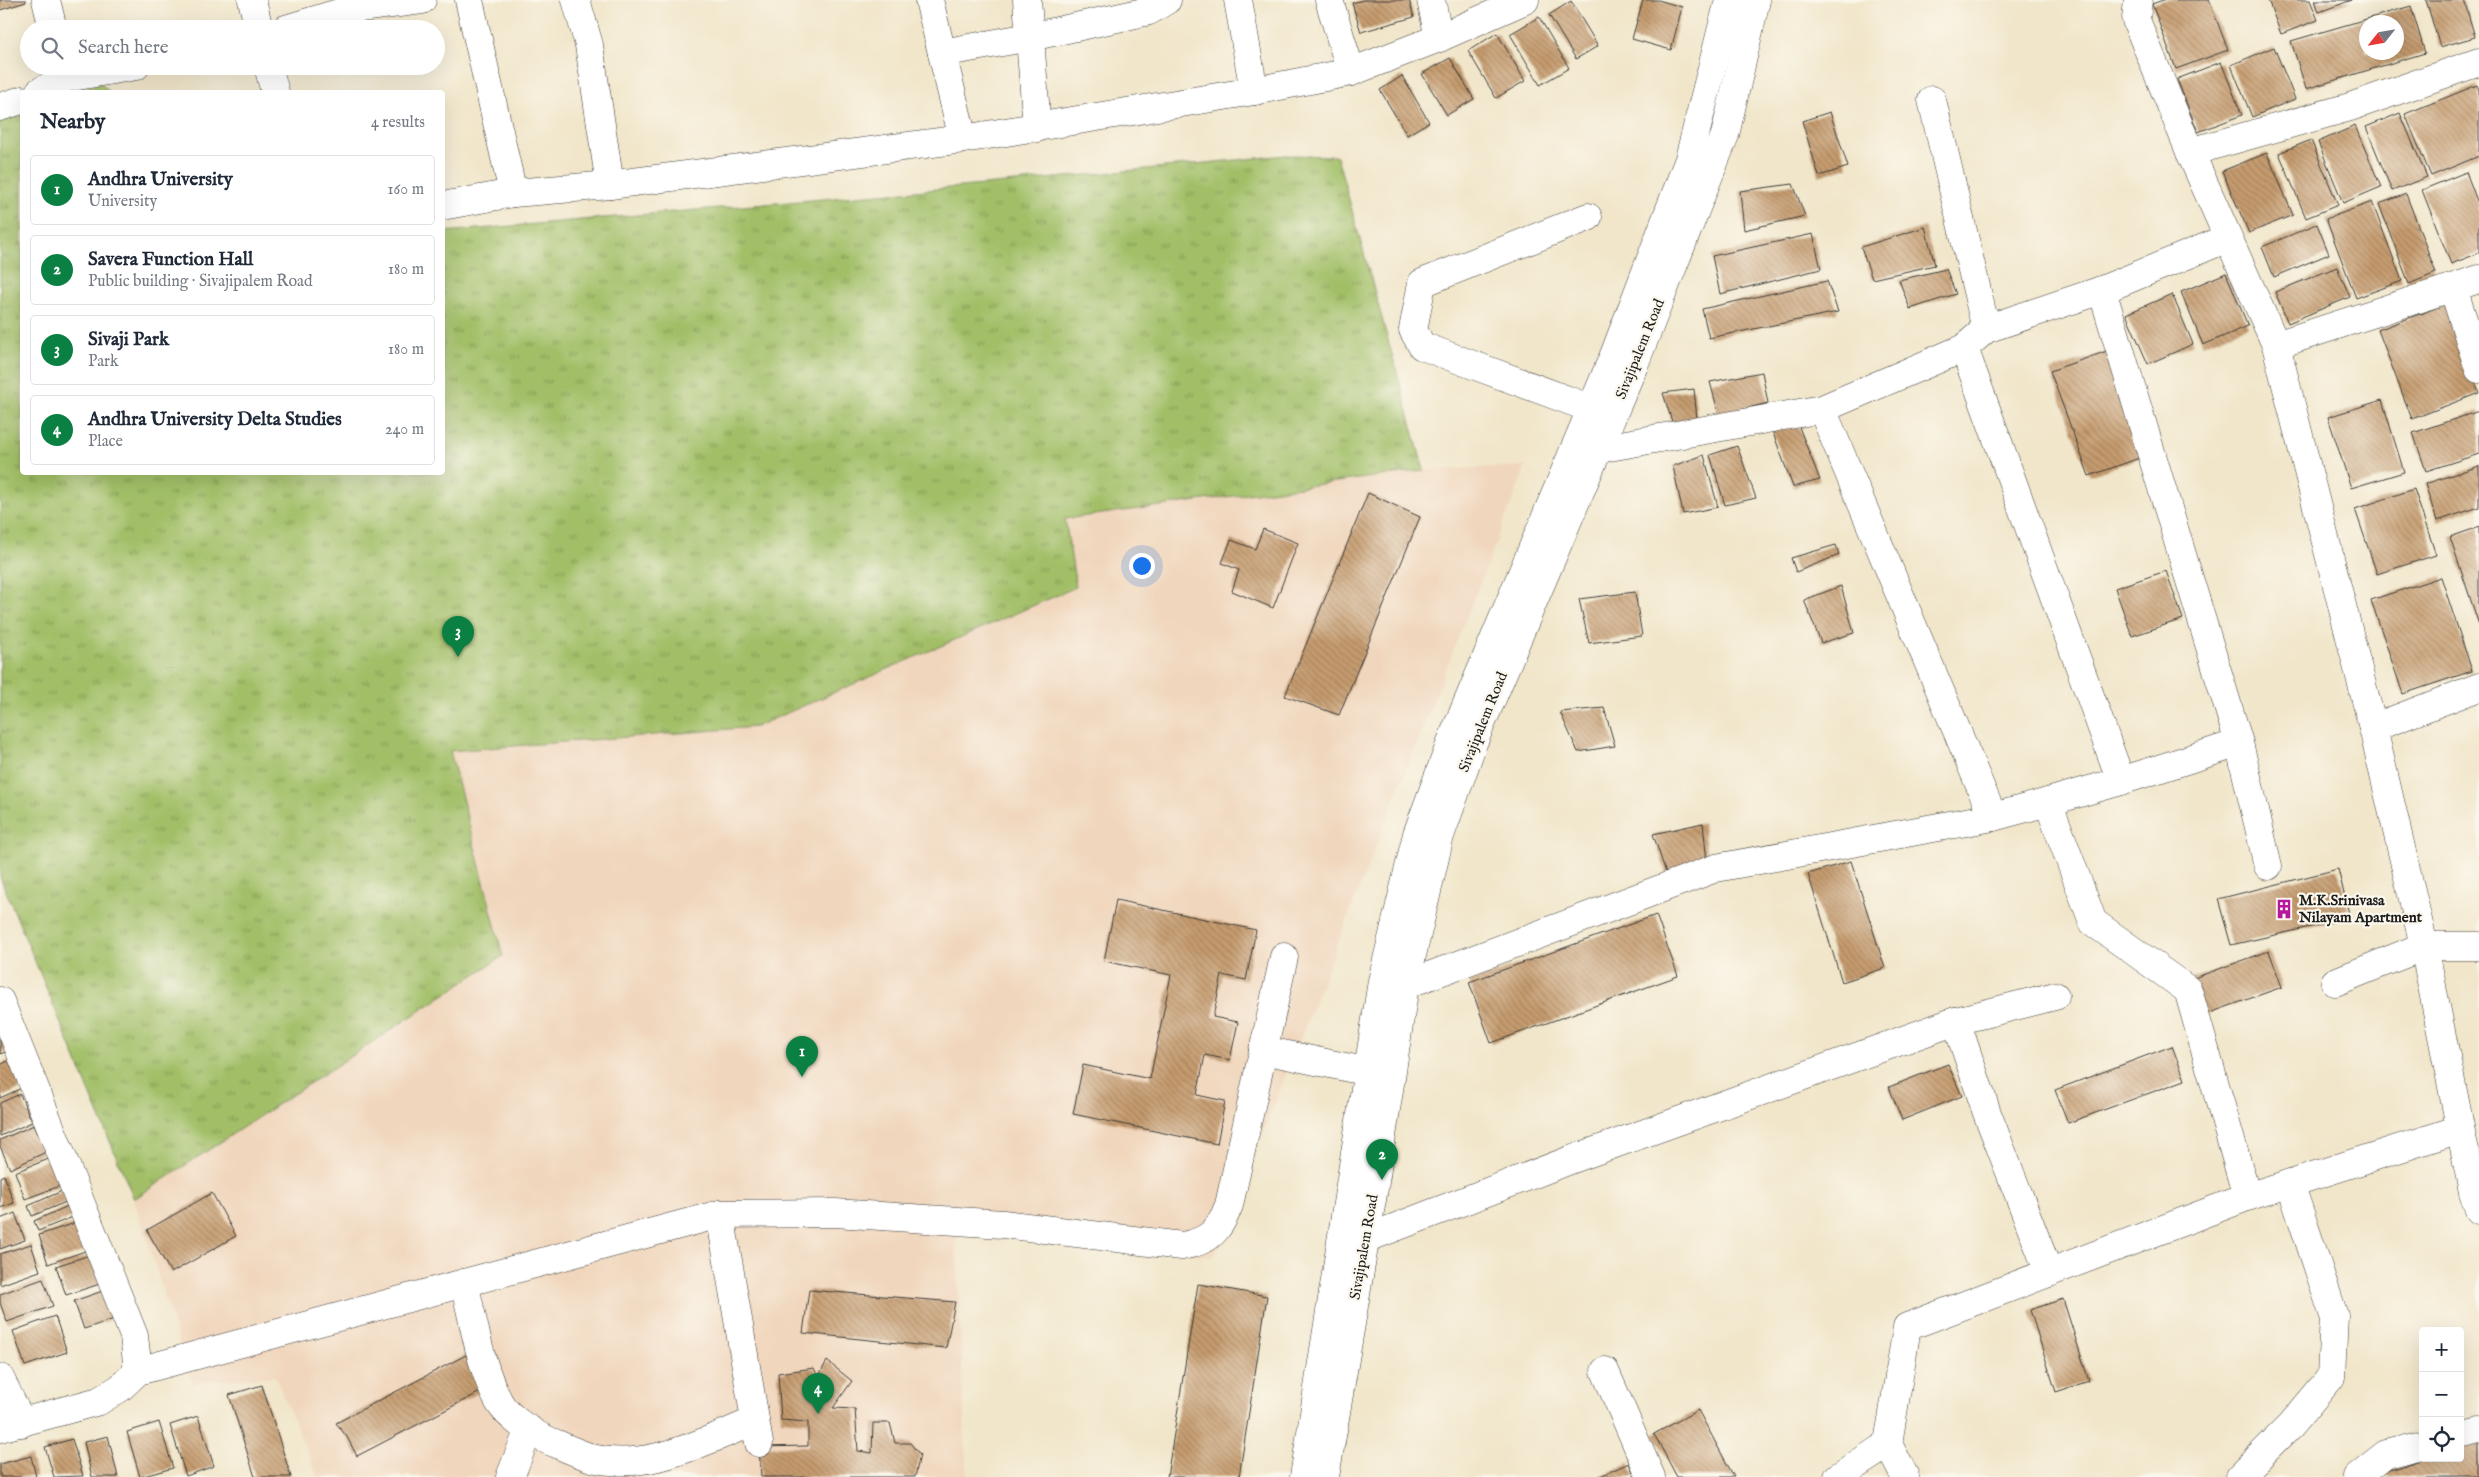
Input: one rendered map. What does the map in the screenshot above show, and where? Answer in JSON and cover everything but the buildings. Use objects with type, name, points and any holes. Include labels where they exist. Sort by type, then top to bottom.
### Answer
[{"type":"street","points":[[46,0],[51,20]]},
{"type":"street","points":[[252,0],[257,20]]},
{"type":"street","points":[[316,20],[352,9],[422,0]]},
{"type":"street","points":[[469,0],[513,193]]},
{"type":"street","points":[[576,0],[589,45],[610,185]]},
{"type":"street","points":[[928,0],[963,139]]},
{"type":"street","points":[[1027,0],[1037,128]]},
{"type":"street","points":[[942,53],[1030,38],[1149,11],[1167,0]]},
{"type":"street","points":[[1238,0],[1254,92]]},
{"type":"street","points":[[1329,0],[1351,72]]},
{"type":"street","points":[[1431,0],[1439,38]]},
{"type":"street","points":[[445,205],[513,193],[610,185],[963,139],[1254,92],[1351,72],[1439,38],[1525,0]]},
{"type":"street","name":"Sivajipalem Road","points":[[1601,414],[1689,159],[1729,0]]},
{"type":"street","name":"Sivajipalem Road","points":[[1325,1477],[1365,1239],[1404,985],[1440,836],[1473,743],[1601,414],[1725,135],[1756,0]]},
{"type":"street","points":[[2138,0],[2136,20],[2190,152],[2276,344],[2372,728],[2424,946],[2472,1192],[2479,1210]]},
{"type":"street","points":[[2190,152],[2350,107],[2479,62]]},
{"type":"street","points":[[42,90],[60,75]]},
{"type":"street","points":[[270,75],[274,90]]},
{"type":"street","points":[[1932,100],[1986,329]]},
{"type":"street","points":[[0,107],[20,101]]},
{"type":"street","points":[[1588,217],[1422,283],[1413,330],[1422,346],[1601,414]]},
{"type":"street","points":[[1588,446],[1822,410],[1964,348],[1986,329],[2102,290],[2228,238]]},
{"type":"street","points":[[2276,344],[2479,279]]},
{"type":"street","points":[[2453,288],[2479,369]]},
{"type":"street","points":[[2102,290],[2239,743],[2268,866]]},
{"type":"street","points":[[1964,348],[2121,781]]},
{"type":"street","points":[[1822,410],[1993,817]]},
{"type":"street","name":"Sivajipalem Road","points":[[1304,1477],[1382,981],[1417,834],[1453,737],[1588,446]]},
{"type":"street","points":[[2372,728],[2479,687]]},
{"type":"street","points":[[1404,985],[1716,868],[1993,817],[2121,781],[2239,743]]},
{"type":"street","points":[[2048,802],[2093,922],[2188,990],[2247,1197]]},
{"type":"street","points":[[2335,982],[2424,946],[2479,946]]},
{"type":"street","points":[[0,1378],[11,1426],[99,1401],[120,1388],[138,1371],[720,1214],[835,1213],[1003,1224],[1182,1246],[1196,1243],[1208,1238],[1222,1223],[1229,1204],[1284,957]]},
{"type":"street","points":[[1365,1239],[1573,1159],[1956,1022],[2055,996]]},
{"type":"street","points":[[0,1001],[134,1336],[138,1371]]},
{"type":"street","points":[[1956,1022],[1987,1113],[2048,1273]]},
{"type":"street","points":[[1263,1050],[1369,1072]]},
{"type":"street","points":[[1905,1477],[1888,1444],[1907,1327],[2247,1197],[2460,1129]]},
{"type":"street","points":[[2239,1477],[2290,1425],[2331,1377],[2334,1316],[2290,1183]]},
{"type":"street","points":[[464,1283],[490,1384],[501,1405],[543,1440],[592,1458],[624,1462],[667,1455],[757,1432],[720,1214]]},
{"type":"street","points":[[1605,1371],[1651,1477]]},
{"type":"street","points":[[510,1477],[529,1429]]},
{"type":"street","points":[[2464,1435],[2479,1431]]},
{"type":"street","points":[[1838,1477],[1888,1444]]},
{"type":"street","points":[[2357,1477],[2386,1454],[2419,1446]]},
{"type":"shaded area","points":[[1526,466],[1214,1257],[955,1218],[967,1477],[318,1477],[275,1376],[192,1383],[134,1199],[503,956],[450,751],[755,727],[1075,587],[1064,519],[1424,470]]},
{"type":"green space","points":[[100,83],[108,90],[80,90]]},
{"type":"green space","points":[[20,113],[20,475],[445,475],[445,232],[995,184],[1286,155],[1337,156],[1424,470],[1065,519],[1076,587],[755,727],[450,751],[503,956],[134,1199],[0,877],[0,120]]},
{"type":"place","name":"Sivaji Park","points":[[458,657]]},
{"type":"place","name":"M.K.Srinivasa Nilayam Apartment","points":[[2284,909]]},
{"type":"place","name":"Andhra University","points":[[802,1077]]},
{"type":"place","name":"Savera Function Hall","points":[[1382,1180]]},
{"type":"place","name":"Andhra University Delta Studies","points":[[818,1414]]}]
